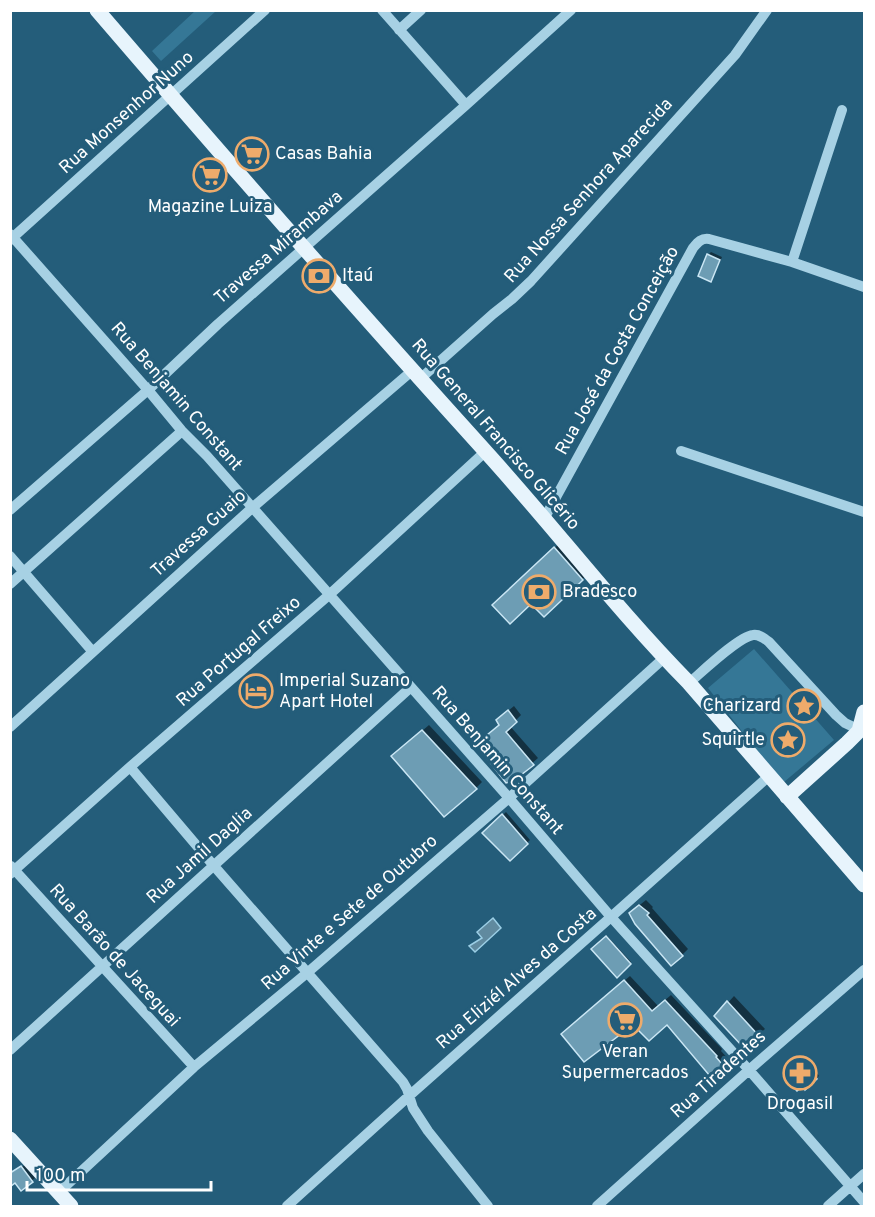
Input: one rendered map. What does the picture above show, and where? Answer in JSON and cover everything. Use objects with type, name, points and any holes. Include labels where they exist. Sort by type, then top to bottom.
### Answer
[{"type":"main road","name":"Rua General Francisco Glicério","points":[[97,10],[303,248],[486,452],[864,885]]},
{"type":"main road","points":[[787,797],[862,731],[864,712]]},
{"type":"main road","points":[[11,1140],[70,1206]]},
{"type":"street","name":"Rua Monsenhor Nuno","points":[[12,237],[265,10]]},
{"type":"street","points":[[382,10],[466,105]]},
{"type":"street","points":[[399,30],[421,10]]},
{"type":"street","name":"Travessa Mirambava","points":[[10,510],[148,390],[227,316],[571,10]]},
{"type":"street","name":"Rua Nossa Senhora Aparecida","points":[[417,374],[512,299],[531,281],[725,68],[765,14]]},
{"type":"street","points":[[842,110],[792,262],[864,286]]},
{"type":"street","name":"Rua Benjamin Constant","points":[[12,237],[864,1202]]},
{"type":"street","name":"Rua José da Costa Conceição","points":[[544,519],[693,248],[703,238],[792,262]]},
{"type":"street","name":"Travessa Guaio","points":[[10,727],[252,508],[417,374]]},
{"type":"street","points":[[10,584],[182,431]]},
{"type":"street","points":[[681,451],[864,512]]},
{"type":"street","name":"Rua Portugal Freixo","points":[[12,870],[329,595],[486,452]]},
{"type":"street","points":[[10,556],[93,652]]},
{"type":"street","points":[[689,683],[736,643],[746,637],[759,635],[769,642],[836,715],[845,723],[862,731]]},
{"type":"street","name":"Rua Vinte e Sete de Outubro","points":[[58,1193],[194,1067],[307,973],[509,798],[664,658]]},
{"type":"street","name":"Rua Jamil Daglia","points":[[10,1050],[411,687]]},
{"type":"street","points":[[130,767],[403,1082],[413,1108],[428,1131],[488,1206]]},
{"type":"street","name":"Rua Eliziél Alves da Costa","points":[[287,1206],[768,776]]},
{"type":"street","name":"Rua Barão de Jaceguai","points":[[12,870],[194,1067]]},
{"type":"street","name":"Rua Tiradentes","points":[[597,1206],[748,1070],[864,970]]},
{"type":"street","points":[[828,1206],[864,1174]]},
{"type":"shaded area","points":[[195,11],[216,11],[161,61],[152,51]]},
{"type":"shaded area","points":[[754,649],[834,740],[784,782],[708,688]]},
{"type":"shaded area","points":[[493,918],[501,928],[475,952],[469,946],[482,938],[477,932]]},
{"type":"building","points":[[707,254],[720,260],[711,282],[698,276]]},
{"type":"building","name":"Bradesco","points":[[554,547],[583,580],[544,617],[531,604],[510,624],[492,605]]},
{"type":"building","points":[[508,710],[517,722],[506,732],[534,765],[513,781],[506,783],[476,744],[499,725],[496,720]]},
{"type":"building","points":[[422,730],[477,789],[444,817],[391,756]]},
{"type":"building","points":[[502,814],[528,844],[510,861],[482,833]]},
{"type":"building","points":[[639,905],[649,913],[647,915],[683,956],[671,966],[635,924],[629,913]]},
{"type":"building","points":[[606,936],[631,964],[617,978],[591,949]]},
{"type":"building","name":"Veran Supermercados","points":[[624,980],[652,1011],[665,1000],[728,1071],[715,1082],[667,1025],[649,1041],[633,1025],[584,1062],[561,1034]]},
{"type":"building","points":[[727,1001],[759,1036],[744,1048],[714,1016]]},
{"type":"building","name":"Drogasil","points":[[800,1057],[817,1079],[805,1090],[803,1086],[797,1091],[787,1080],[788,1067]]},
{"type":"building","points":[[21,1166],[33,1182],[21,1191],[15,1183],[10,1187],[10,1173]]},
{"type":"place","name":"Casas Bahia","points":[[252,154]]},
{"type":"place","name":"Magazine Luiza","points":[[210,175]]},
{"type":"place","name":"Itaú","points":[[319,276]]},
{"type":"place","name":"Bradesco","points":[[539,592]]},
{"type":"place","name":"Imperial Suzano Apart Hotel","points":[[256,691]]},
{"type":"place","name":"Charizard","points":[[804,706]]},
{"type":"place","name":"Squirtle","points":[[788,740]]},
{"type":"place","name":"Veran Supermercados","points":[[625,1020]]},
{"type":"place","name":"Drogasil","points":[[800,1073]]}]
